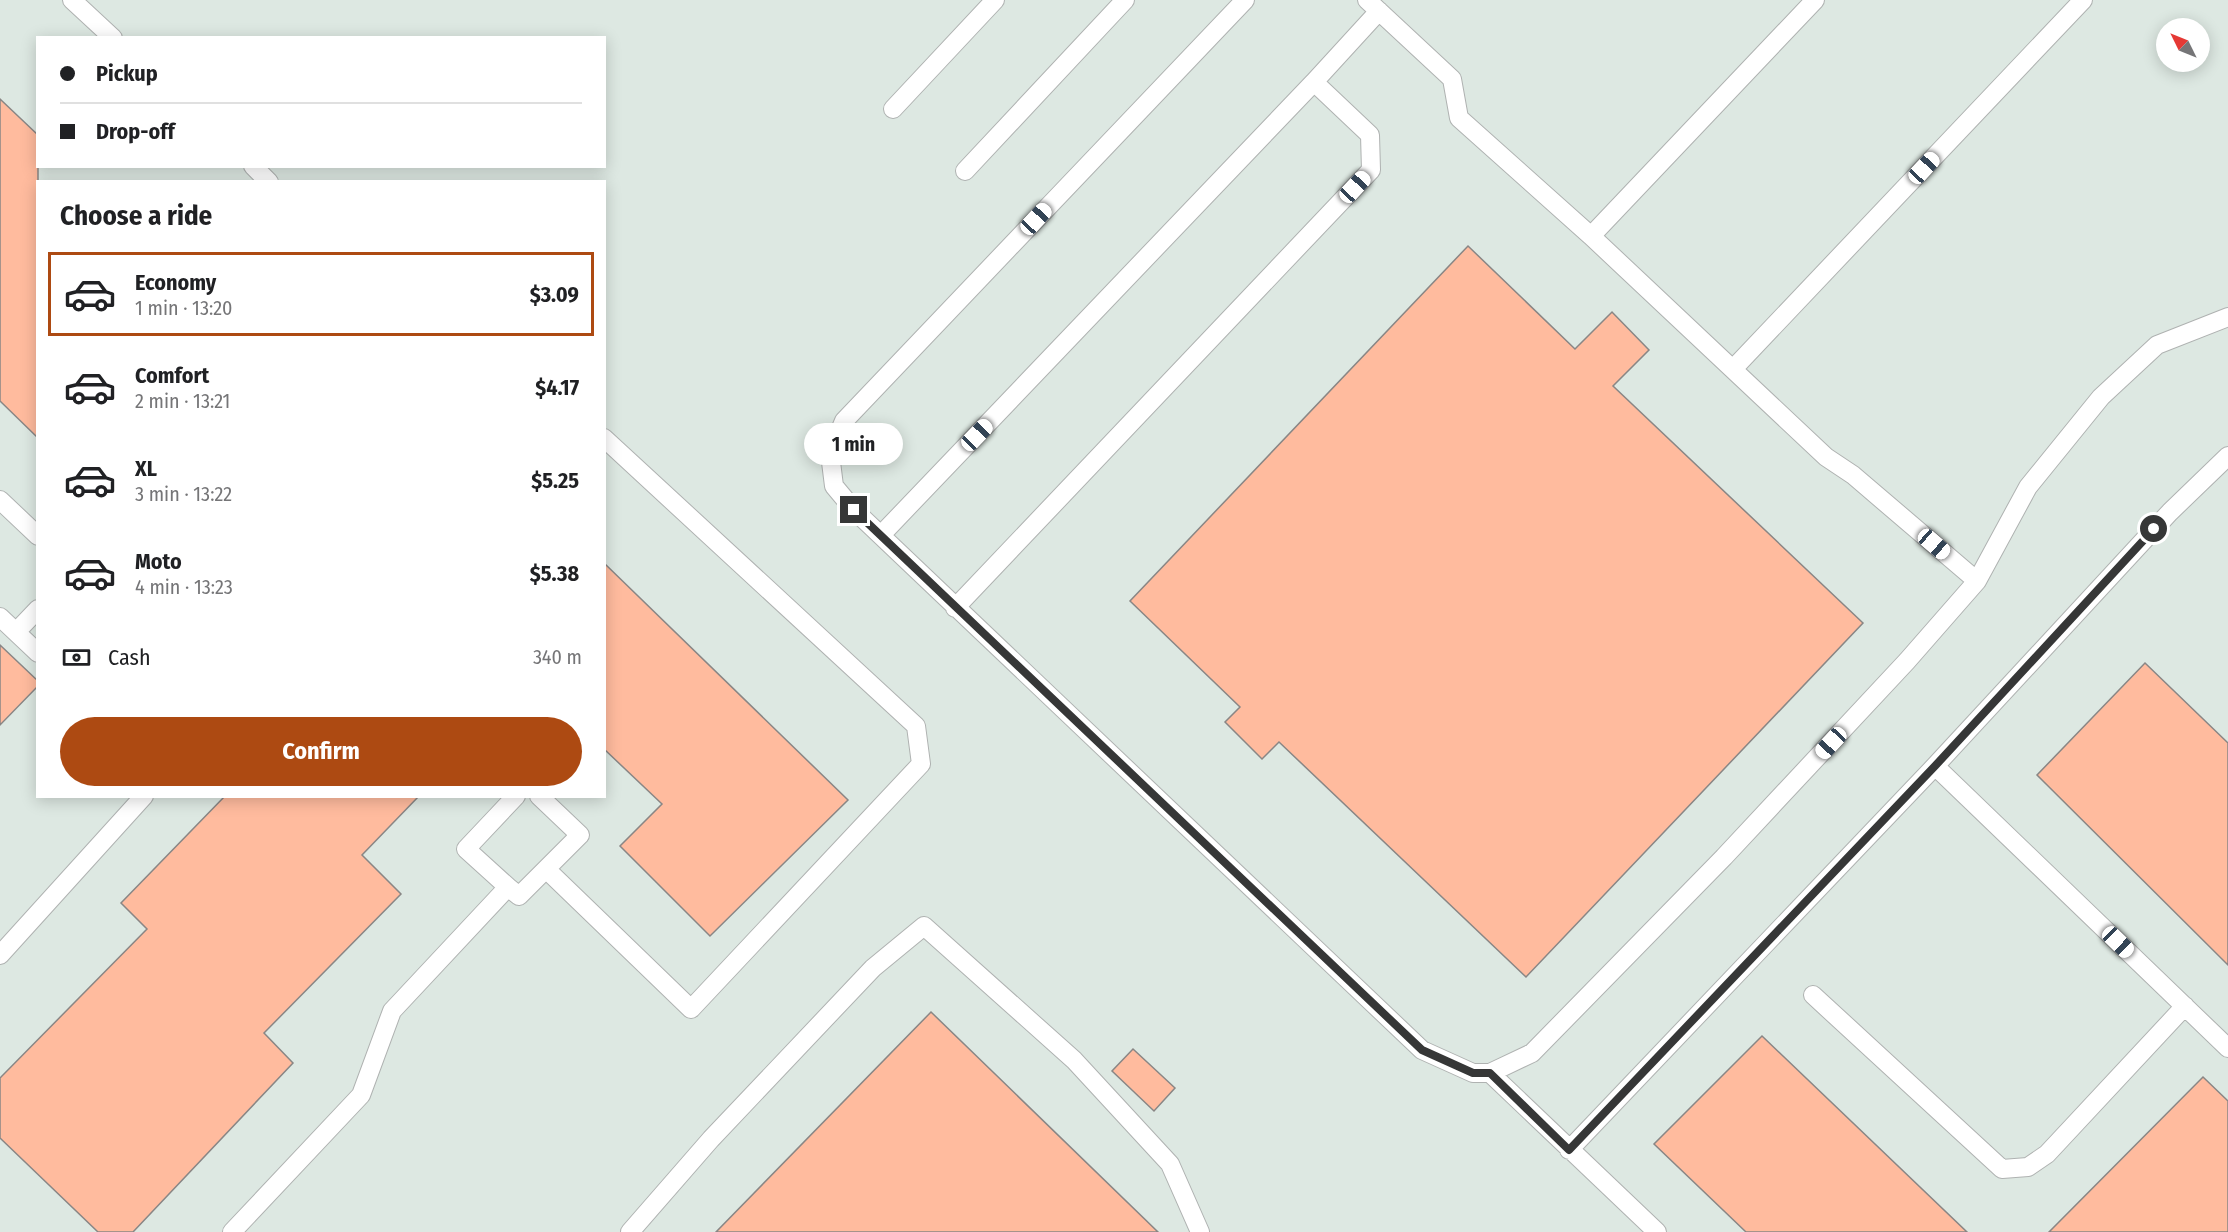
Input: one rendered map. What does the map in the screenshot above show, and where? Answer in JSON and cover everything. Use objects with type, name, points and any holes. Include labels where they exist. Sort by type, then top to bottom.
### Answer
[{"type":"lane","points":[[72,0],[111,36]]},
{"type":"lane","points":[[893,109],[995,0]]},
{"type":"lane","points":[[965,171],[1125,0]]},
{"type":"lane","points":[[1245,0],[844,421],[830,454],[834,486],[956,608],[1422,1050],[1473,1073],[1490,1073],[1532,1053],[1724,857],[1907,661],[1977,581],[2028,487],[2101,398],[2157,345],[2228,317]]},
{"type":"lane","points":[[1591,236],[1815,0]]},
{"type":"lane","points":[[1733,369],[2083,0]]},
{"type":"lane","points":[[881,535],[1314,82],[1373,6],[1452,79],[1459,118],[1591,236],[1827,457],[1853,475],[1977,581]]},
{"type":"lane","points":[[956,608],[1371,170],[1370,135],[1314,82]]},
{"type":"lane","points":[[255,168],[267,180]]},
{"type":"lane","points":[[546,869],[691,1009],[921,764],[916,726],[606,440]]},
{"type":"lane","points":[[1569,1150],[1935,766],[2170,512],[2228,456]]},
{"type":"lane","points":[[0,500],[36,534]]},
{"type":"lane","points":[[16,632],[36,611]]},
{"type":"lane","points":[[0,617],[36,651]]},
{"type":"lane","points":[[1935,766],[2228,1048]]},
{"type":"lane","points":[[0,955],[142,798]]},
{"type":"lane","points":[[514,798],[466,849],[519,896],[580,835],[541,798]]},
{"type":"lane","points":[[232,1232],[361,1095],[392,1011],[508,887]]},
{"type":"lane","points":[[630,1232],[711,1138],[865,976],[924,926],[1074,1060],[1170,1164],[1200,1232]]},
{"type":"lane","points":[[1812,995],[2002,1170],[2028,1167],[2047,1154],[2185,1006]]},
{"type":"lane","points":[[1490,1073],[1657,1232]]},
{"type":"shaded area","points":[[0,0],[2228,0],[2228,1232],[0,1232]]},
{"type":"building","points":[[0,99],[36,133],[38,180],[36,180],[36,436],[0,401]]},
{"type":"building","points":[[1468,246],[1575,349],[1612,312],[1649,350],[1613,386],[1863,623],[1526,977],[1279,742],[1262,759],[1225,722],[1240,707],[1130,601]]},
{"type":"building","points":[[606,565],[848,800],[710,936],[620,846],[662,804],[606,751]]},
{"type":"building","points":[[0,645],[36,679],[36,688],[0,725]]},
{"type":"building","points":[[2145,663],[2228,743],[2228,965],[2037,775]]},
{"type":"building","points":[[223,798],[417,798],[362,855],[401,894],[264,1033],[293,1063],[133,1232],[98,1232],[0,1138],[0,1078],[147,929],[121,903]]},
{"type":"building","points":[[931,1012],[1158,1232],[716,1232]]},
{"type":"building","points":[[1762,1036],[1967,1232],[1746,1232],[1654,1144]]},
{"type":"building","points":[[1133,1049],[1175,1088],[1154,1111],[1112,1071]]},
{"type":"building","points":[[2203,1077],[2228,1101],[2228,1232],[2049,1232]]},
{"type":"route","points":[[854,510],[1422,1050],[1473,1073],[1490,1073],[1569,1150],[1935,766],[2154,529]]}]
